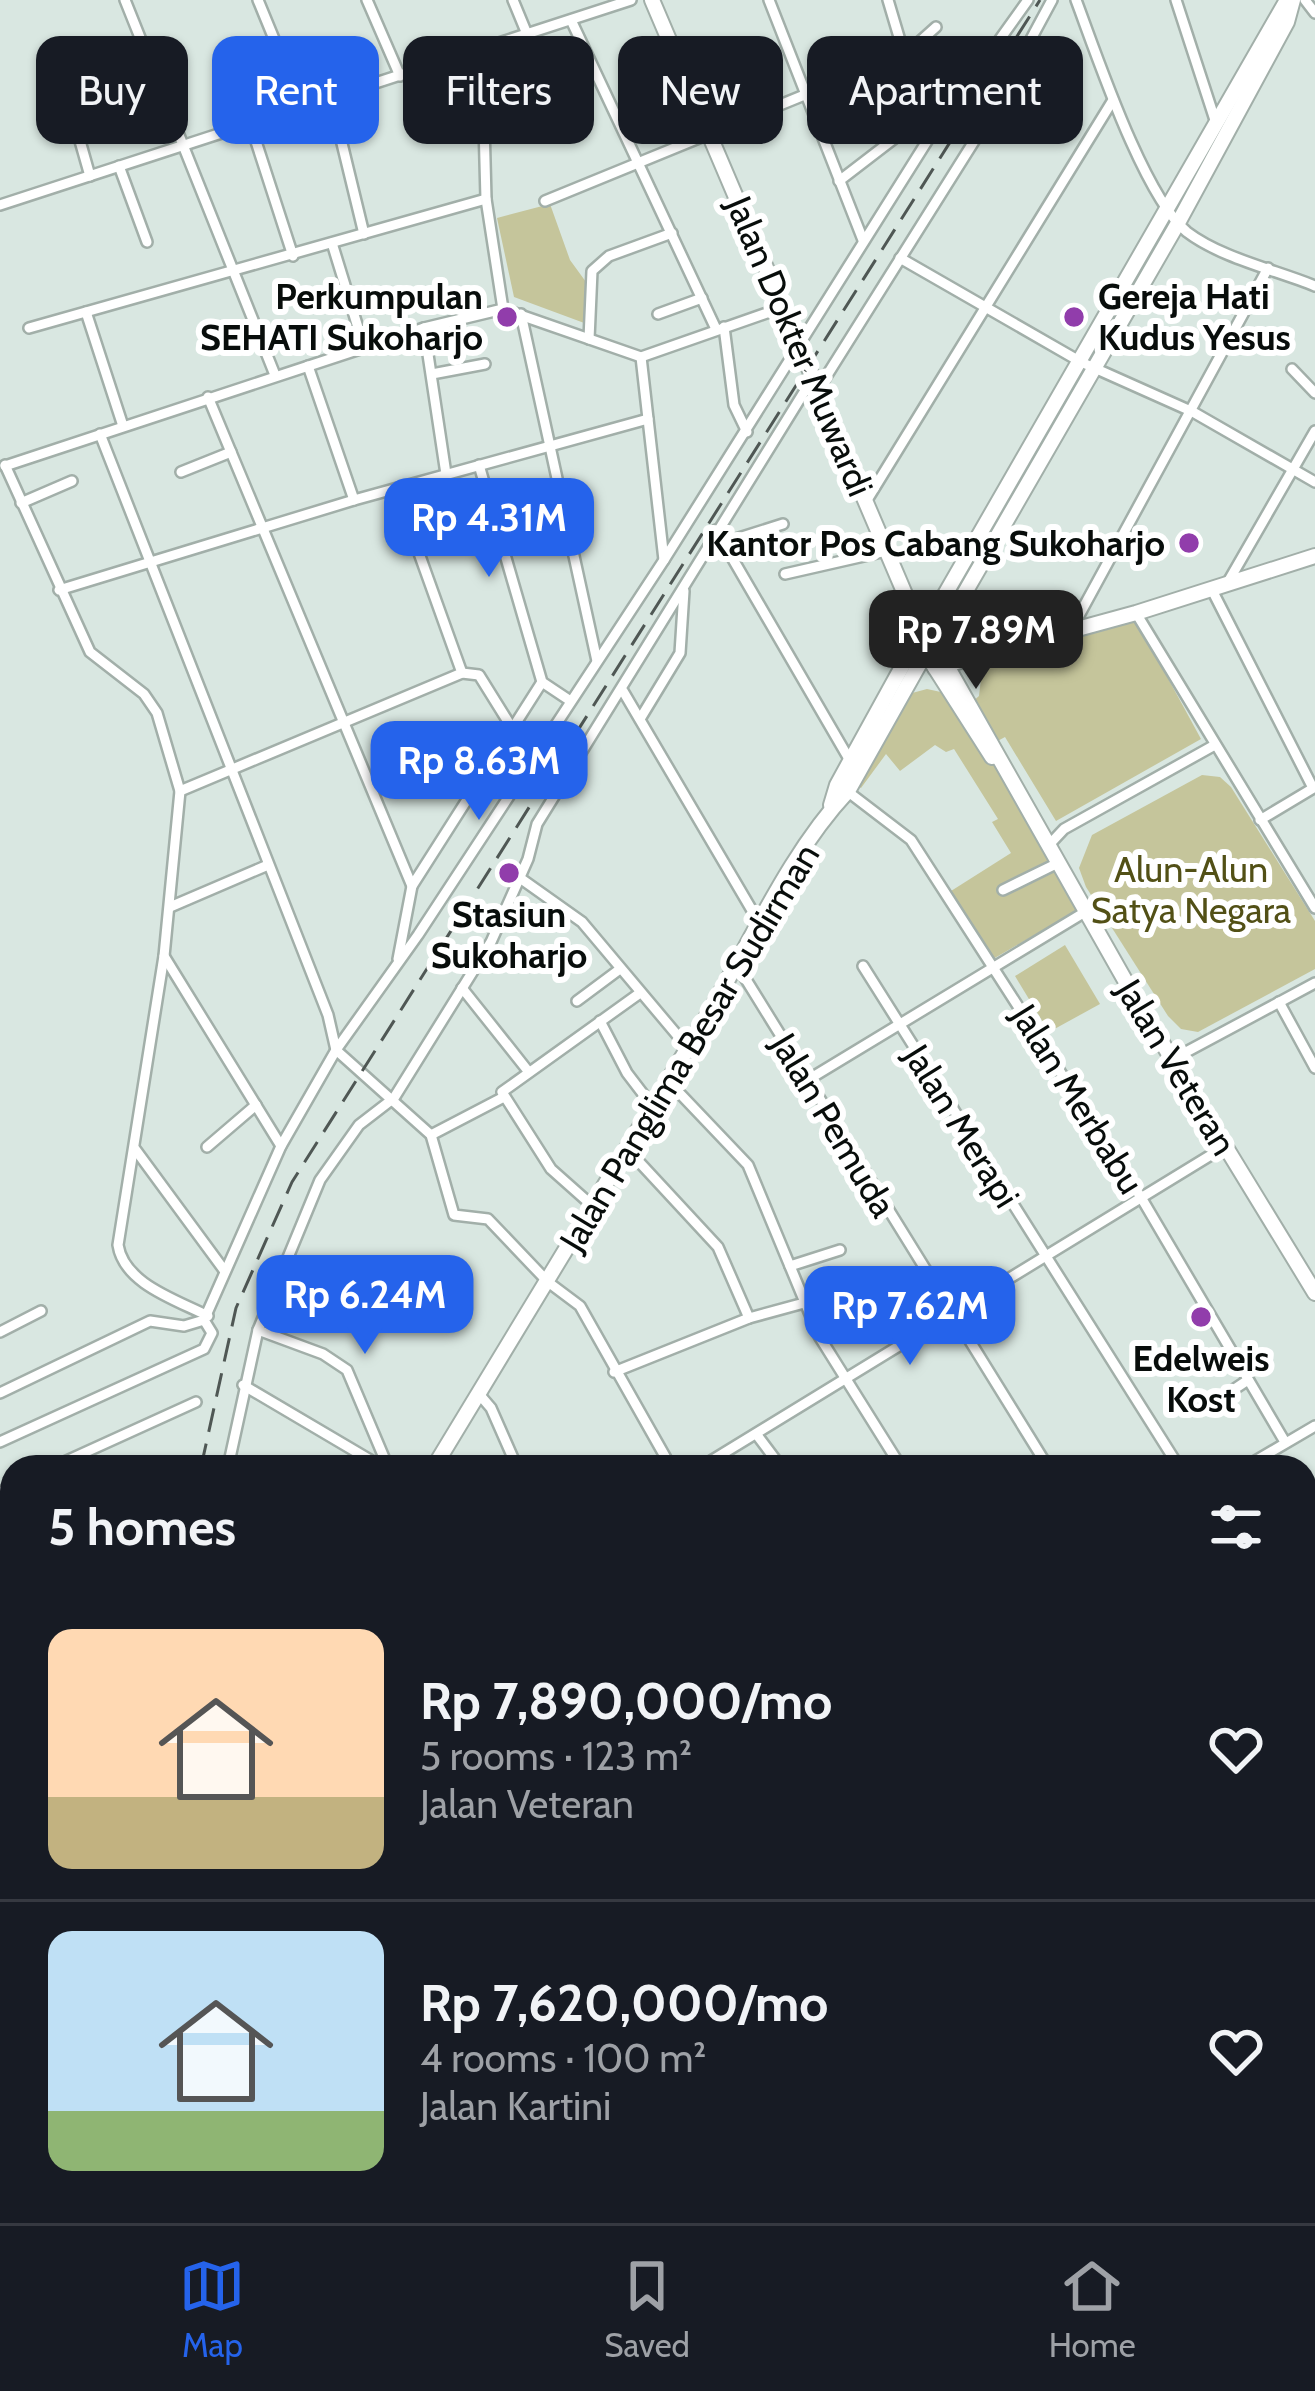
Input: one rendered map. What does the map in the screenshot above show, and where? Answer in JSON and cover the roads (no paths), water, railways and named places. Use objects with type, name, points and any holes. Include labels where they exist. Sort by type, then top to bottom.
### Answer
[{"type":"main road","name":"Jalan Dokter Muwardi","points":[[652,0],[668,36]]},
{"type":"main road","points":[[1173,217],[1216,123],[1283,2]]},
{"type":"main road","points":[[1173,217],[1270,54],[1283,2]]},
{"type":"main road","name":"Jalan Dokter Muwardi","points":[[714,144],[930,647]]},
{"type":"main road","name":"Jalan Panglima Besar Sudirman","points":[[441,1455],[596,1209],[760,924],[930,647],[1173,217]]},
{"type":"main road","points":[[930,647],[1070,633],[1315,556]]},
{"type":"main road","name":"Jalan Veteran","points":[[930,647],[1315,1293]]},
{"type":"street","points":[[125,0],[275,375]]},
{"type":"street","points":[[258,0],[273,36]]},
{"type":"street","points":[[367,0],[400,76]]},
{"type":"street","points":[[513,0],[527,34]]},
{"type":"street","points":[[521,36],[631,0]]},
{"type":"street","points":[[769,0],[862,240]]},
{"type":"street","points":[[888,0],[901,36]]},
{"type":"street","points":[[1009,0],[1017,15]]},
{"type":"street","points":[[1002,36],[1028,0]]},
{"type":"street","points":[[230,1455],[258,1330],[320,1180],[359,1125],[394,1098],[462,988],[520,878],[534,830],[684,591],[716,530],[988,119],[1052,0]]},
{"type":"street","points":[[1076,0],[1113,100],[1173,217],[1192,236],[1315,286]]},
{"type":"street","points":[[1176,0],[1216,123]]},
{"type":"street","points":[[1305,0],[1315,13]]},
{"type":"street","points":[[571,20],[720,328],[734,405],[747,432]]},
{"type":"street","points":[[926,36],[936,27]]},
{"type":"street","points":[[379,83],[403,75]]},
{"type":"street","points":[[783,104],[806,95]]},
{"type":"street","points":[[867,500],[1113,100]]},
{"type":"street","points":[[0,205],[212,137]]},
{"type":"street","points":[[81,144],[90,176]]},
{"type":"street","points":[[257,144],[293,256]]},
{"type":"street","points":[[342,144],[364,233]]},
{"type":"street","points":[[485,144],[487,199],[503,309]]},
{"type":"street","points":[[545,201],[686,144]]},
{"type":"street","points":[[839,181],[887,144]]},
{"type":"street","points":[[0,1393],[150,1321],[184,1326],[206,1318],[281,1146],[336,1050],[418,935],[664,560],[925,144]]},
{"type":"street","points":[[119,166],[146,242]]},
{"type":"street","points":[[29,328],[487,199]]},
{"type":"street","points":[[589,339],[592,271],[609,256],[671,233]]},
{"type":"street","points":[[332,242],[364,347]]},
{"type":"street","points":[[900,258],[1088,365],[1192,412],[1315,482]]},
{"type":"street","points":[[1070,633],[1268,268]]},
{"type":"street","points":[[658,314],[702,298]]},
{"type":"street","points":[[0,1442],[204,1349],[212,1333],[206,1318],[143,1282],[120,1258],[164,956],[180,791],[151,703],[98,662],[59,590],[3,466],[424,328],[503,309],[641,356],[781,308]]},
{"type":"street","points":[[86,312],[123,426]]},
{"type":"street","points":[[521,314],[597,661]]},
{"type":"street","points":[[424,328],[446,474]]},
{"type":"street","points":[[641,356],[664,560]]},
{"type":"street","points":[[431,374],[484,364]]},
{"type":"street","points":[[308,365],[354,500]]},
{"type":"street","points":[[1292,369],[1315,393]]},
{"type":"street","points":[[208,397],[412,886]]},
{"type":"street","points":[[59,590],[354,500],[648,419]]},
{"type":"street","points":[[1259,820],[1314,787],[1219,588],[1315,431]]},
{"type":"street","points":[[100,434],[328,1015],[336,1050],[431,1136],[454,1215],[488,1219],[588,1316],[614,1372],[664,1455]]},
{"type":"street","points":[[181,472],[231,452]]},
{"type":"street","points":[[478,466],[542,682],[569,700]]},
{"type":"street","points":[[20,503],[72,482]]},
{"type":"street","points":[[396,489],[463,674]]},
{"type":"street","points":[[723,543],[783,524]]},
{"type":"street","points":[[716,530],[854,767]]},
{"type":"street","points":[[784,574],[886,551]]},
{"type":"street","points":[[640,718],[680,652],[684,591]]},
{"type":"street","points":[[1136,613],[1315,908]]},
{"type":"street","points":[[180,791],[463,674],[479,675],[512,728]]},
{"type":"street","points":[[398,959],[400,928],[412,886],[542,682]]},
{"type":"street","points":[[623,691],[760,924]]},
{"type":"street","points":[[1044,841],[1213,746]]},
{"type":"street","name":"Jalan Merbabu","points":[[843,788],[911,840],[1142,1199],[1285,1442]]},
{"type":"street","points":[[1003,890],[1058,863]]},
{"type":"street","points":[[170,907],[268,865]]},
{"type":"street","points":[[520,878],[569,910],[688,1048]]},
{"type":"street","points":[[806,1081],[1085,913]]},
{"type":"street","points":[[400,928],[407,938],[418,935]]},
{"type":"street","points":[[164,956],[281,1146]]},
{"type":"street","name":"Jalan Pemuda","points":[[737,964],[1040,1455]]},
{"type":"street","name":"Jalan Merapi","points":[[863,966],[1044,1260],[1171,1455]]},
{"type":"street","points":[[577,1001],[620,969]]},
{"type":"street","points":[[1173,1059],[1315,983]]},
{"type":"street","points":[[462,988],[527,1071]]},
{"type":"street","points":[[431,1136],[502,1098],[527,1071],[640,993]]},
{"type":"street","points":[[1279,1002],[1315,1068]]},
{"type":"street","points":[[600,1021],[627,1072],[653,1107]]},
{"type":"street","points":[[668,1081],[748,1165],[804,1303],[846,1382],[893,1455]]},
{"type":"street","points":[[502,1098],[551,1169],[596,1209]]},
{"type":"street","points":[[207,1147],[256,1105]]},
{"type":"street","points":[[722,1455],[1224,1147]]},
{"type":"street","points":[[135,1149],[224,1270]]},
{"type":"street","points":[[628,1151],[718,1246],[749,1318]]},
{"type":"street","points":[[790,1266],[840,1250]]},
{"type":"street","points":[[614,1372],[749,1318],[804,1303]]},
{"type":"street","points":[[0,1332],[40,1311]]},
{"type":"street","points":[[258,1330],[323,1354],[347,1370],[380,1455]]},
{"type":"street","points":[[1206,1408],[1248,1380]]},
{"type":"street","points":[[243,1385],[364,1455]]},
{"type":"street","points":[[479,1394],[491,1408],[512,1455]]},
{"type":"street","points":[[79,1455],[196,1402]]},
{"type":"street","points":[[1265,1455],[1315,1426]]},
{"type":"street","points":[[757,1435],[772,1455]]},
{"type":"railway","points":[[204,1455],[236,1308],[292,1182],[1040,0]]},
{"type":"place","name":"Perkumpulan SEHATI Sukoharjo","points":[[507,317]]},
{"type":"place","name":"Gereja Hati Kudus Yesus","points":[[1074,317]]},
{"type":"place","name":"Kantor Pos Cabang Sukoharjo","points":[[1189,543]]},
{"type":"place","name":"Stasiun Sukoharjo","points":[[509,873]]},
{"type":"place","name":"Edelweis Kost","points":[[1201,1317]]},
{"type":"park label","name":"Alun-Alun Satya Negara","points":[[1191,890]]}]
